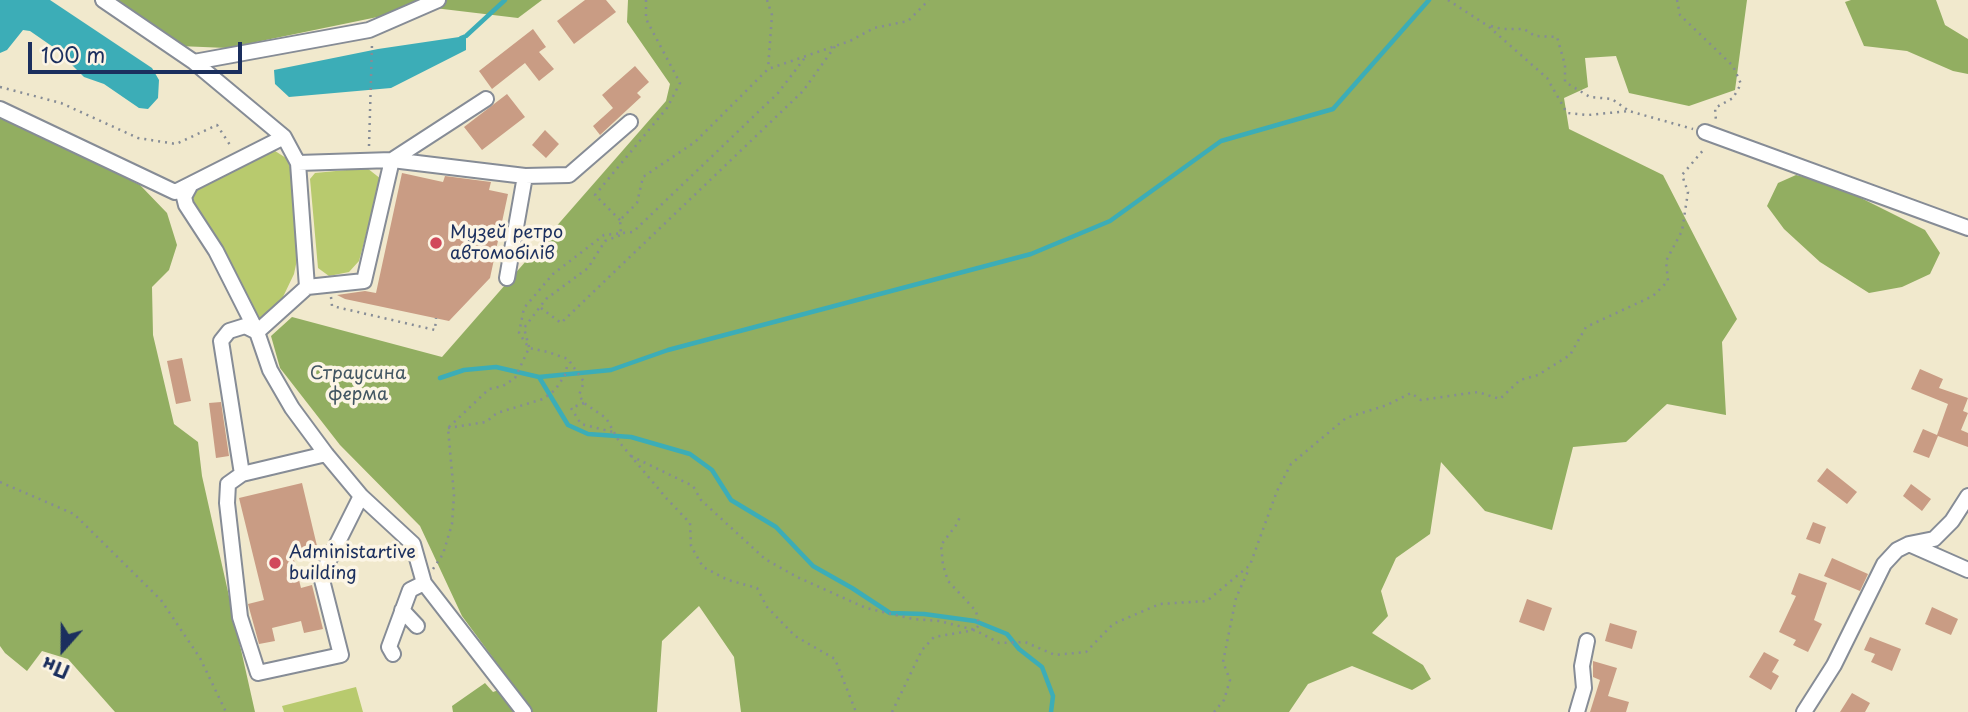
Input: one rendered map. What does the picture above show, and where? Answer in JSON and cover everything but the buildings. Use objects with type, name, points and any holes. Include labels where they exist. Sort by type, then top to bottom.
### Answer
[{"type":"street","points":[[103,0],[194,62],[284,137],[298,163],[307,287]]},
{"type":"street","points":[[194,62],[369,30],[438,0]]},
{"type":"street","points":[[257,332],[307,287],[364,281],[392,160],[486,99]]},
{"type":"street","points":[[0,108],[175,192],[284,137]]},
{"type":"street","points":[[298,163],[392,160],[525,176],[569,175],[630,122]]},
{"type":"street","points":[[1704,132],[1968,228]]},
{"type":"street","points":[[507,278],[525,176]]},
{"type":"street","points":[[191,184],[184,197],[186,205],[216,251],[257,332],[270,370],[292,408],[361,496],[413,544],[424,583],[524,712]]},
{"type":"street","points":[[242,474],[221,341],[229,331],[245,326],[257,332]]},
{"type":"street","points":[[326,454],[242,474],[228,484],[227,503],[240,617],[258,673],[341,655],[321,576],[361,496]]},
{"type":"street","points":[[1804,712],[1835,665],[1884,564],[1897,550],[1909,544],[1934,540],[1952,521],[1968,496]]},
{"type":"street","points":[[1909,544],[1968,570]]},
{"type":"street","points":[[393,654],[389,647],[410,590],[424,583]]},
{"type":"street","points":[[402,610],[417,626]]},
{"type":"street","points":[[1577,712],[1584,688],[1583,666],[1587,642]]},
{"type":"path","points":[[767,0],[772,15],[768,69]]},
{"type":"path","points":[[621,235],[620,219],[637,203],[643,177],[695,142],[768,69],[850,41],[874,28],[908,21],[929,0]]},
{"type":"path","points":[[1448,0],[1488,26],[1547,78],[1567,113],[1588,115],[1629,111]]},
{"type":"path","points":[[1677,0],[1680,15],[1733,66],[1741,84],[1733,98],[1716,108],[1720,138]]},
{"type":"path","points":[[1214,712],[1224,701],[1230,680],[1223,662],[1236,598],[1277,491],[1291,464],[1346,418],[1387,405],[1411,393],[1421,400],[1478,392],[1500,399],[1520,380],[1538,375],[1570,355],[1586,327],[1653,296],[1668,281],[1666,261],[1682,231],[1688,192],[1682,175],[1705,148],[1704,132],[1629,111],[1612,99],[1590,97],[1565,82],[1565,65],[1557,37],[1535,36],[1524,29],[1488,26]]},
{"type":"path","points":[[369,132],[372,42]]},
{"type":"path","points":[[540,308],[561,323],[803,91],[836,45]]},
{"type":"path","points":[[448,428],[489,389],[503,386],[514,378],[529,348],[524,328],[546,299],[588,268],[605,241],[634,232],[778,93],[807,55]]},
{"type":"path","points":[[621,235],[604,234],[553,274],[524,308],[519,333],[529,348],[568,359],[584,382],[579,395],[584,403],[606,418],[620,443],[690,523],[691,546],[703,567],[728,580],[757,588],[767,607],[795,636],[835,659],[856,712]]},
{"type":"path","points":[[330,285],[332,306],[435,330],[436,318]]},
{"type":"path","points":[[448,428],[486,422],[497,413],[543,400],[555,390],[565,375],[568,359]]},
{"type":"path","points":[[584,403],[571,408],[581,424],[613,432]]},
{"type":"path","points":[[443,554],[452,524],[454,495],[448,428]]},
{"type":"path","points":[[630,455],[693,486],[701,500],[765,559],[797,577],[866,608],[913,619],[939,621],[975,630],[999,643],[1025,642],[1055,654],[1086,652],[1114,624],[1160,604],[1207,601],[1250,565]]},
{"type":"path","points":[[0,482],[74,514],[160,600],[200,658],[226,712]]},
{"type":"path","points":[[891,712],[922,650],[934,638],[975,630],[979,625],[976,611],[948,581],[943,565],[941,545],[961,514]]},
{"type":"green space","points":[[117,0],[542,0],[518,18],[426,7],[227,48],[179,46]]},
{"type":"green space","name":"Страусина ферма","points":[[628,0],[1747,0],[1735,90],[1689,106],[1629,93],[1616,56],[1585,58],[1588,87],[1564,98],[1569,129],[1663,175],[1737,319],[1722,342],[1726,415],[1667,404],[1626,442],[1573,447],[1552,530],[1485,511],[1441,462],[1430,534],[1396,558],[1381,591],[1388,616],[1372,633],[1423,665],[1431,679],[1412,690],[1352,666],[1308,684],[1289,712],[741,712],[734,657],[699,606],[662,641],[657,712],[453,712],[452,706],[485,683],[493,692],[513,685],[462,616],[420,526],[340,445],[280,368],[271,336],[292,317],[442,357],[666,101],[670,84],[627,22]]},
{"type":"green space","points":[[1936,0],[1945,25],[1968,39],[1968,74],[1953,71],[1907,51],[1864,46],[1845,2]]},
{"type":"green space","points":[[0,113],[140,185],[167,213],[177,245],[169,270],[152,287],[153,335],[174,424],[198,442],[202,476],[255,712],[115,712],[68,659],[42,651],[27,671],[0,646]]},
{"type":"green space","points":[[272,149],[286,158],[290,167],[298,255],[294,274],[282,299],[273,312],[258,322],[191,201],[191,193],[196,185]]},
{"type":"green space","points":[[367,168],[381,179],[359,261],[349,272],[329,276],[318,268],[310,179],[315,173]]},
{"type":"green space","points":[[1796,175],[1833,184],[1925,230],[1940,253],[1930,274],[1902,287],[1869,293],[1820,262],[1784,229],[1767,206],[1778,183]]},
{"type":"green space","points":[[356,687],[363,712],[284,712],[282,706]]},
{"type":"water","points":[[0,0],[50,0],[152,68],[159,80],[158,98],[148,109],[139,108],[104,84],[84,77],[56,49],[30,31],[23,30],[7,50],[0,53]]},
{"type":"water","points":[[466,36],[466,50],[391,88],[289,97],[275,84],[274,70],[378,49]]},
{"type":"waterway","points":[[461,38],[505,0]]},
{"type":"waterway","points":[[440,378],[464,370],[496,367],[539,377],[611,370],[668,350],[1031,254],[1110,221],[1221,141],[1333,109],[1429,0]]},
{"type":"waterway","points":[[539,377],[568,425],[588,434],[631,437],[690,454],[712,470],[731,500],[776,527],[813,566],[890,613],[924,614],[975,621],[1007,634],[1019,649],[1042,667],[1053,696],[1051,712]]},
{"type":"place","name":"Музей ретро автомобілів","points":[[436,243]]},
{"type":"place","name":"Administartive building","points":[[275,563]]}]
